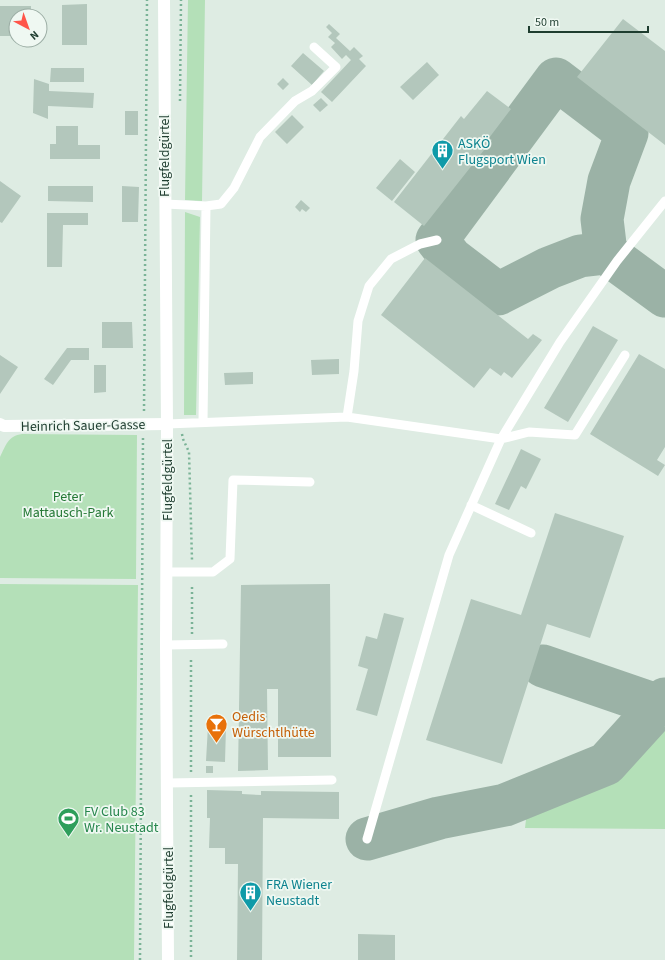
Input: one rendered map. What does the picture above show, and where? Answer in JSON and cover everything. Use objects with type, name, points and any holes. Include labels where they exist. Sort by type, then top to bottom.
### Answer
[{"type":"street","name":"Flugfeldgürtel","points":[[164,0],[167,424],[166,645],[168,960]]},
{"type":"street","name":"Heinrich Sauer-Gasse","points":[[1,428],[167,424]]},
{"type":"lane","points":[[165,204],[206,206],[221,204],[234,188],[260,136],[295,101],[312,91],[336,66],[314,47]]},
{"type":"lane","points":[[367,839],[449,555],[500,439],[560,342],[617,261],[665,201]]},
{"type":"lane","points":[[203,422],[206,206]]},
{"type":"lane","points":[[347,417],[354,371],[358,321],[369,286],[391,259],[420,244],[437,240]]},
{"type":"lane","points":[[167,424],[347,417],[500,439],[530,432],[575,435],[625,354]]},
{"type":"lane","points":[[166,572],[213,572],[230,559],[233,480],[310,482]]},
{"type":"lane","points":[[471,505],[531,533]]},
{"type":"lane","points":[[166,645],[223,644]]},
{"type":"lane","points":[[167,783],[332,780]]},
{"type":"path","points":[[140,960],[147,0]]},
{"type":"path","points":[[180,102],[181,0]]},
{"type":"path","points":[[182,423],[183,439],[189,452],[192,572],[191,960]]},
{"type":"green space","points":[[188,0],[205,0],[202,201],[185,200]]},
{"type":"green space","points":[[185,212],[200,217],[196,415],[184,415]]},
{"type":"green space","name":"Peter Mattausch-Park","points":[[22,434],[137,435],[136,579],[0,578],[0,457],[10,439]]},
{"type":"green space","name":"FV Club 83 Wr. Neustadt","points":[[0,584],[138,585],[134,960],[0,960]]},
{"type":"green space","points":[[665,715],[665,829],[525,828],[528,802],[611,772]]},
{"type":"building","points":[[87,4],[87,45],[62,45],[62,5]]},
{"type":"building","points":[[0,6],[31,6],[31,8],[8,8],[8,36],[0,36]]},
{"type":"building","points":[[623,19],[665,51],[665,145],[577,77]]},
{"type":"building","points":[[329,24],[340,34],[336,38],[350,51],[354,47],[363,56],[359,59],[366,66],[332,102],[321,92],[351,60],[346,55],[342,59],[331,47],[335,43],[328,37],[332,33],[326,27]]},
{"type":"building","points":[[303,53],[324,71],[312,85],[291,66]]},
{"type":"building","points":[[427,62],[439,75],[413,100],[400,87]]},
{"type":"building","points":[[51,68],[84,68],[84,82],[50,82]]},
{"type":"building","points":[[283,78],[289,84],[283,90],[277,84]]},
{"type":"building","points":[[34,79],[49,84],[49,91],[94,93],[93,108],[48,106],[48,119],[33,113]]},
{"type":"building","name":"ASKÖ Flugsport Wien","points":[[487,91],[511,109],[489,138],[492,140],[424,226],[394,202],[461,116],[464,119]]},
{"type":"building","points":[[321,98],[328,105],[320,112],[313,105]]},
{"type":"building","points":[[125,111],[138,111],[138,135],[125,135]]},
{"type":"building","points":[[292,115],[304,127],[287,144],[275,132]]},
{"type":"building","points":[[56,126],[78,126],[78,145],[100,145],[100,159],[50,159],[50,144],[56,144]]},
{"type":"building","points":[[400,159],[415,172],[392,201],[376,188]]},
{"type":"building","points":[[0,181],[21,196],[2,223],[0,222]]},
{"type":"building","points":[[48,186],[93,186],[93,202],[48,201]]},
{"type":"building","points":[[122,186],[139,187],[138,222],[122,222]]},
{"type":"building","points":[[301,200],[310,208],[306,212],[302,209],[300,212],[295,207]]},
{"type":"building","points":[[47,213],[88,213],[88,225],[63,225],[62,267],[47,267]]},
{"type":"building","points":[[425,258],[528,339],[533,334],[542,340],[512,378],[504,372],[501,376],[490,368],[474,388],[381,315]]},
{"type":"building","points":[[102,322],[132,322],[133,348],[102,348]]},
{"type":"building","points":[[593,326],[618,340],[568,422],[544,408]]},
{"type":"building","points":[[67,348],[89,348],[89,360],[71,360],[53,385],[44,379]]},
{"type":"building","points":[[639,354],[665,369],[665,447],[657,460],[665,465],[658,476],[590,434]]},
{"type":"building","points":[[0,355],[18,367],[0,394]]},
{"type":"building","points":[[339,359],[339,374],[312,375],[311,360]]},
{"type":"building","points":[[94,365],[106,365],[106,392],[94,393]]},
{"type":"building","points":[[253,372],[253,384],[225,385],[224,373]]},
{"type":"building","points":[[521,449],[541,459],[526,489],[521,486],[509,510],[495,504]]},
{"type":"building","points":[[555,513],[624,536],[590,638],[547,624],[502,764],[426,740],[471,599],[521,615]]},
{"type":"building","points":[[330,584],[331,757],[278,757],[278,689],[267,689],[268,770],[238,771],[241,585]]},
{"type":"building","points":[[384,613],[404,618],[377,716],[356,710],[368,669],[358,666],[366,636],[377,639]]},
{"type":"building","name":"Oedis Würschtlhütte","points":[[208,726],[226,727],[225,762],[206,761]]},
{"type":"building","points":[[206,766],[213,766],[213,773],[206,773]]},
{"type":"building","points":[[207,790],[242,791],[242,794],[261,795],[261,791],[339,792],[339,819],[263,818],[262,960],[237,960],[238,864],[225,864],[225,848],[209,848],[210,818],[207,818]]},
{"type":"building","points":[[358,934],[395,935],[395,960],[358,960]]},
{"type":"taxiway","points":[[606,253],[602,219],[609,181],[627,133],[556,79],[437,240],[451,258],[498,294],[549,268],[580,256],[606,253],[665,296]]},
{"type":"taxiway","points":[[543,666],[659,706]]},
{"type":"taxiway","points":[[367,839],[439,818],[505,805],[606,764],[665,699]]},
{"type":"place","name":"ASKÖ Flugsport Wien","points":[[442,170]]},
{"type":"place","name":"Oedis Würschtlhütte","points":[[216,744]]},
{"type":"place","name":"FV Club 83 Wr. Neustadt","points":[[68,838]]},
{"type":"place","name":"FRA Wiener Neustadt","points":[[250,912]]}]
